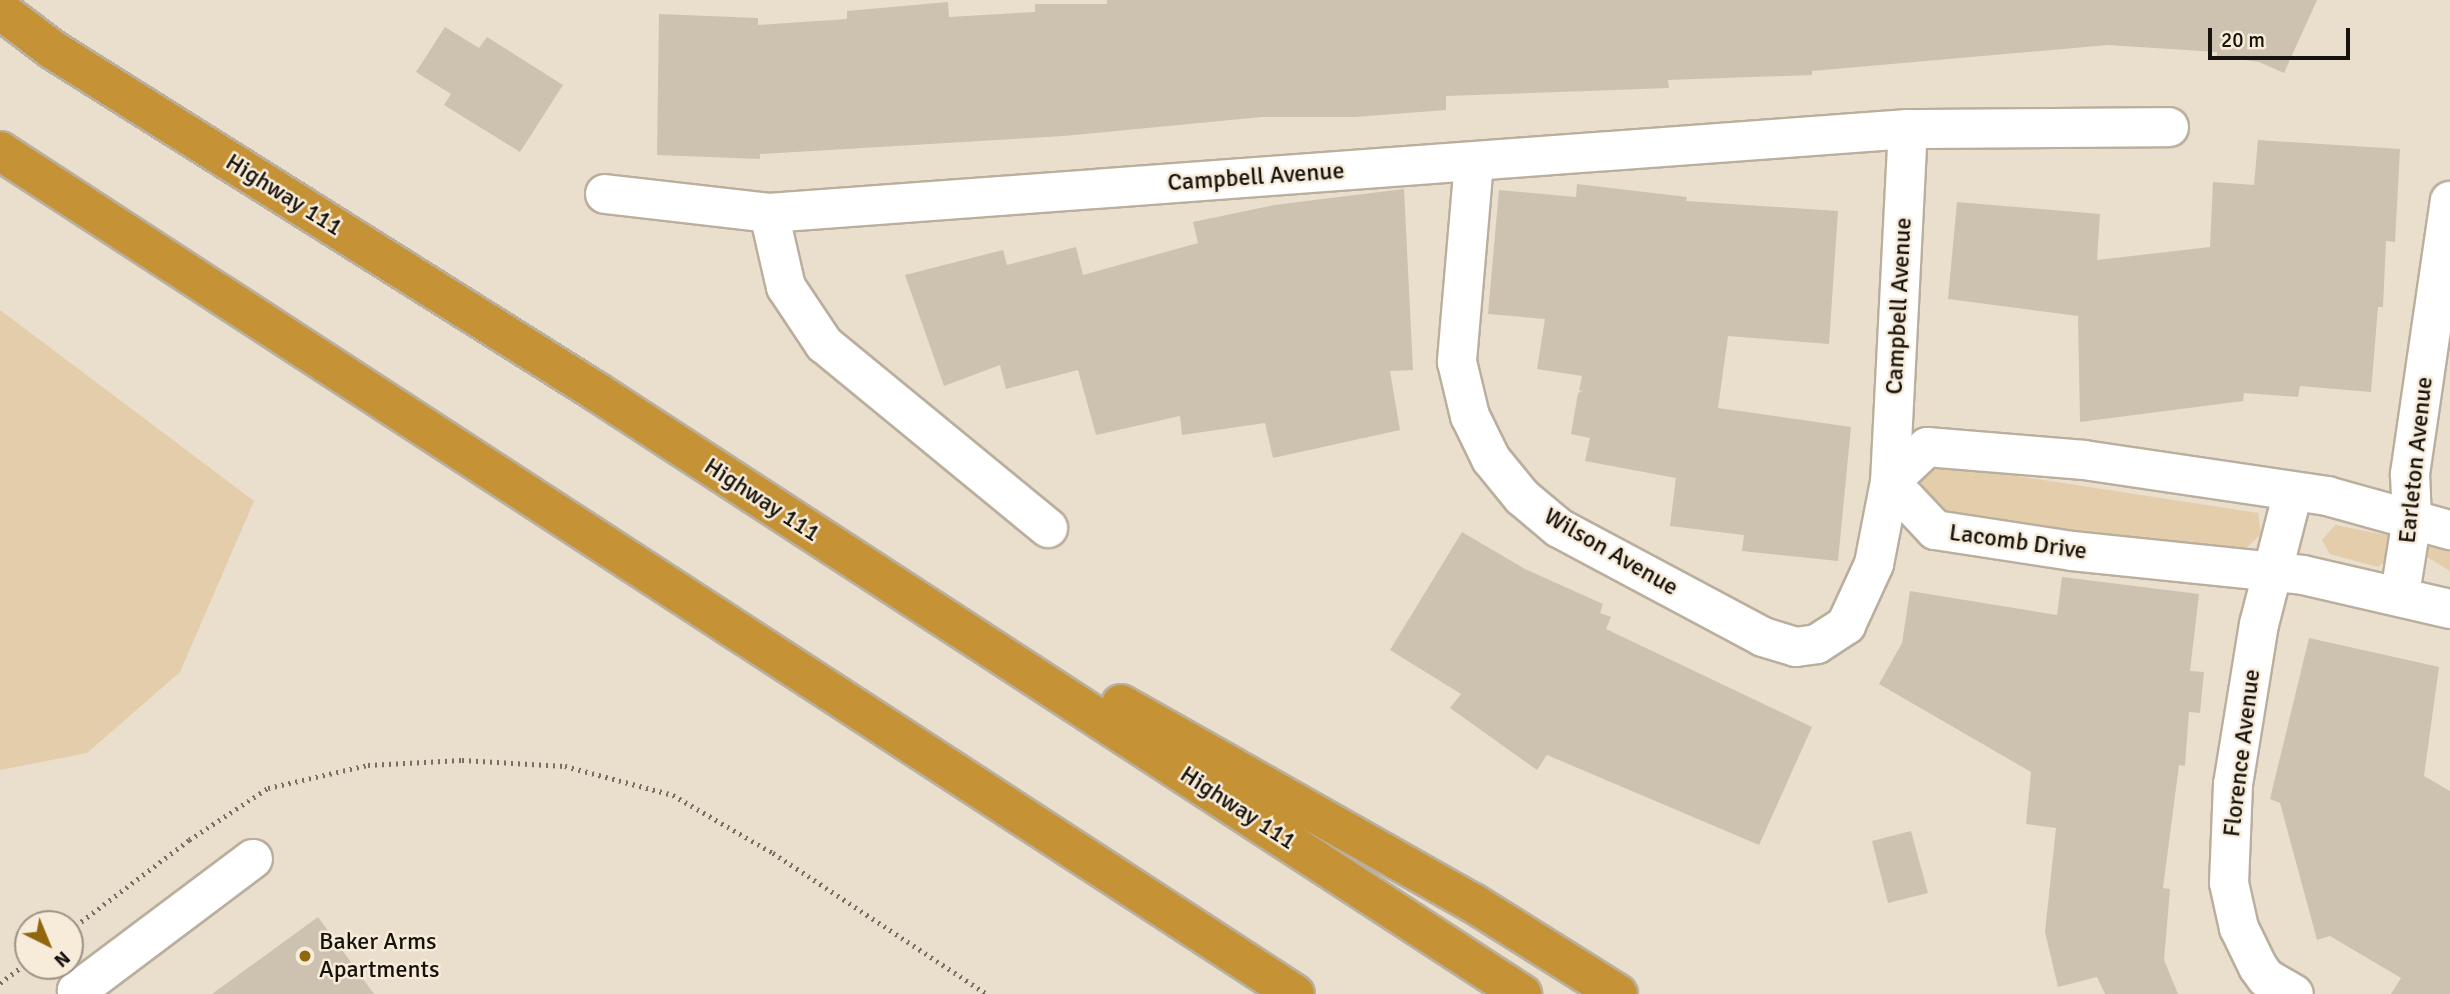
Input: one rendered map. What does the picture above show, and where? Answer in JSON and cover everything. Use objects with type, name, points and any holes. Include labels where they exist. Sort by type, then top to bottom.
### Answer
[{"type":"highway","name":"Highway 111","points":[[0,10],[53,50],[752,493],[1522,994]]},
{"type":"highway","points":[[0,151],[1295,994]]},
{"type":"highway","points":[[752,493],[1473,903],[1618,994]]},
{"type":"street","name":"Campbell Avenue","points":[[605,194],[769,213],[1908,129],[2169,127]]},
{"type":"street","name":"Campbell Avenue","points":[[1890,482],[1908,129]]},
{"type":"street","name":"Wilson Avenue","points":[[1474,162],[1457,362],[1462,393],[1491,459],[1522,498],[1559,528],[1779,645],[1817,644],[1846,625],[1864,594],[1890,482]]},
{"type":"street","name":"Earleton Avenue","points":[[2400,594],[2412,518],[2410,474],[2450,201]]},
{"type":"street","points":[[769,213],[786,287],[824,345],[1048,528]]},
{"type":"street","points":[[1890,482],[1927,447],[2084,460],[2293,492],[2412,518],[2450,530]]},
{"type":"street","name":"Lacomb Drive","points":[[1890,482],[1934,530],[2072,551],[2273,573],[2400,594],[2450,609]]},
{"type":"street","name":"Florence Avenue","points":[[2293,492],[2259,624],[2233,784],[2229,883],[2239,928],[2258,967],[2266,978],[2294,994]]},
{"type":"street","points":[[79,994],[77,991],[253,859]]},
{"type":"path","points":[[84,919],[189,840],[268,789],[368,765],[462,760],[565,766],[673,795],[773,853],[987,994]]},
{"type":"shaded area","points":[[0,310],[254,501],[180,672],[87,753],[0,770]]},
{"type":"shaded area","points":[[1932,463],[2258,513],[2261,534],[2241,553],[2211,546],[1953,520],[1929,505],[1920,478]]},
{"type":"shaded area","points":[[2335,525],[2391,536],[2392,556],[2378,567],[2330,554],[2322,540]]},
{"type":"shaded area","points":[[2424,541],[2450,542],[2450,571],[2427,557],[2422,549]]},
{"type":"building","points":[[1107,0],[2317,0],[2284,73],[2259,62],[2217,56],[2217,52],[2108,45],[1812,71],[1812,75],[1668,80],[1669,88],[1446,96],[1446,110],[1355,117],[1262,117],[1064,136],[760,154],[760,159],[657,155],[659,14],[758,18],[758,25],[847,19],[847,11],[948,2],[949,17],[1035,12],[1035,4],[1107,4]]},
{"type":"building","points":[[445,27],[479,48],[487,37],[563,85],[520,152],[444,105],[451,94],[416,72]]},
{"type":"building","points":[[2258,140],[2400,149],[2395,242],[2386,241],[2383,307],[2378,307],[2371,392],[2300,386],[2298,397],[2244,393],[2243,401],[2080,422],[2078,316],[1948,299],[1957,202],[2100,214],[2097,260],[2210,247],[2213,182],[2254,185]]},
{"type":"building","points":[[1577,184],[1687,197],[1686,201],[1838,211],[1829,344],[1728,336],[1718,408],[1851,427],[1838,561],[1742,551],[1744,535],[1670,526],[1676,478],[1585,461],[1590,438],[1571,434],[1578,393],[1584,390],[1579,391],[1582,376],[1537,369],[1545,319],[1488,314],[1499,190],[1576,197]]},
{"type":"building","points":[[1404,189],[1413,370],[1390,371],[1400,430],[1273,458],[1265,423],[1182,435],[1180,416],[1096,435],[1078,370],[1006,389],[1000,365],[944,386],[905,275],[1003,250],[1007,265],[1076,247],[1083,275],[1198,243],[1193,222],[1274,205]]},
{"type":"building","points":[[1462,532],[1525,569],[1603,604],[1600,613],[1611,617],[1606,629],[1812,727],[1759,845],[1547,755],[1537,770],[1450,708],[1461,694],[1390,650]]},
{"type":"building","points":[[2062,577],[2199,594],[2190,671],[2204,672],[2200,713],[2189,712],[2185,766],[2179,765],[2163,888],[2170,889],[2164,960],[2178,994],[2105,994],[2097,977],[2058,987],[2045,932],[2056,828],[2026,824],[2031,772],[1879,684],[1902,643],[1910,591],[2057,615]]},
{"type":"building","points":[[2309,638],[2439,667],[2424,776],[2450,791],[2450,994],[2391,994],[2401,978],[2330,936],[2317,940],[2280,803],[2270,799]]},
{"type":"building","points":[[1911,831],[1928,893],[1888,903],[1872,841]]},
{"type":"building","name":"Baker Arms Apartments","points":[[318,917],[374,994],[212,994]]},
{"type":"place","name":"Baker Arms Apartments","points":[[305,956]]}]
